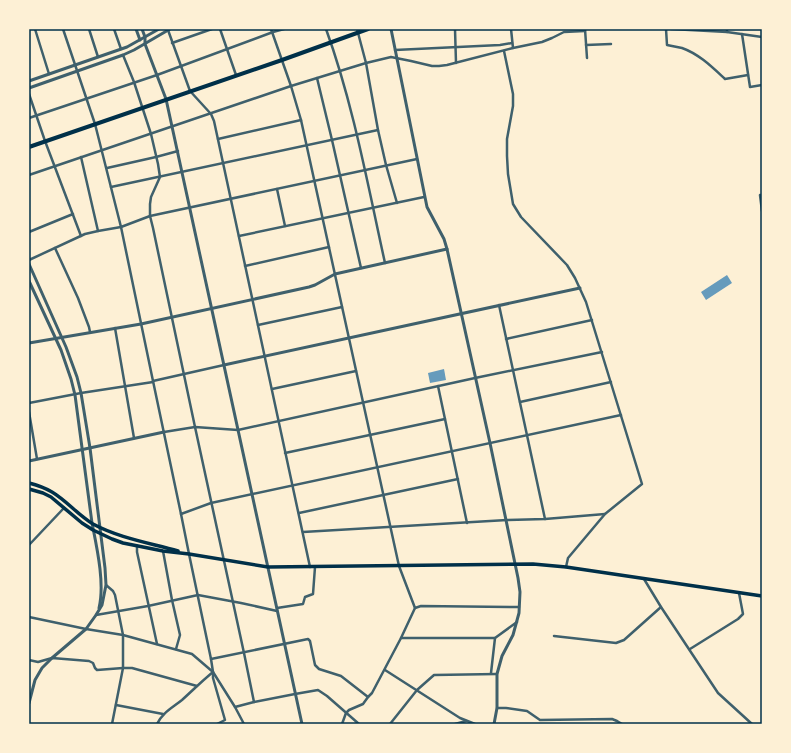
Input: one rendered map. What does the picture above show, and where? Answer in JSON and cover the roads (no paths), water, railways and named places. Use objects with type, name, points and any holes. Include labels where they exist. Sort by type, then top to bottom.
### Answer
[{"type":"highway","points":[[29,147],[282,60],[331,42],[358,30],[368,29]]},
{"type":"main road","points":[[29,483],[45,488],[53,493],[82,516],[99,527],[125,537],[189,554]]},
{"type":"main road","points":[[29,489],[51,497],[82,523],[100,534],[112,539],[163,551],[268,567],[533,564],[566,567],[762,596]]},
{"type":"street","points":[[35,29],[50,74]]},
{"type":"street","points":[[63,29],[95,124],[121,227],[198,595],[211,659],[213,678],[225,720],[217,724]]},
{"type":"street","points":[[89,29],[98,57]]},
{"type":"street","points":[[114,29],[121,50]]},
{"type":"street","points":[[136,29],[140,40],[145,44]]},
{"type":"street","points":[[142,29],[145,37],[145,44],[166,99],[178,150],[302,724]]},
{"type":"street","points":[[29,81],[121,50],[159,29]]},
{"type":"street","points":[[172,43],[212,29]]},
{"type":"street","points":[[220,29],[236,75]]},
{"type":"street","points":[[29,118],[157,75],[272,31],[284,29]]},
{"type":"street","points":[[326,29],[340,71],[356,134],[385,263]]},
{"type":"street","points":[[390,29],[424,197],[430,214],[444,239],[447,249],[516,564],[520,592],[519,613],[512,635],[502,656],[497,674],[497,708],[494,724]]},
{"type":"street","points":[[455,29],[456,63]]},
{"type":"street","points":[[510,29],[513,48]]},
{"type":"street","points":[[666,29],[667,45],[682,48],[699,57],[714,68],[725,80],[748,75]]},
{"type":"street","points":[[671,29],[727,31],[762,37]]},
{"type":"street","points":[[29,88],[123,55],[169,30],[172,43],[190,91],[211,114],[214,120],[292,485],[313,567],[313,594],[305,597],[303,604],[277,609],[198,595],[118,612],[96,615]]},
{"type":"street","points":[[358,30],[366,63],[378,130],[397,203]]},
{"type":"street","points":[[29,175],[291,86],[366,63],[391,57],[432,66],[439,66],[542,42],[564,32],[585,30],[587,58]]},
{"type":"street","points":[[272,31],[301,120],[390,528],[399,566],[415,608],[385,670],[372,693],[363,704],[349,710],[346,713],[342,724]]},
{"type":"street","points":[[742,34],[750,86],[762,84]]},
{"type":"street","points":[[395,50],[500,45],[512,43]]},
{"type":"street","points":[[586,45],[610,44]]},
{"type":"street","points":[[504,51],[513,94],[513,106],[507,139],[507,156],[508,174],[514,207],[567,265],[580,288],[592,320],[642,484],[605,514],[568,558],[566,567]]},
{"type":"street","points":[[123,55],[134,82],[151,134],[156,157],[160,177],[152,197],[150,216],[254,702]]},
{"type":"street","points":[[317,78],[361,268]]},
{"type":"street","points":[[29,94],[81,236]]},
{"type":"street","points":[[218,139],[301,120]]},
{"type":"street","points":[[112,187],[378,130]]},
{"type":"street","points":[[107,168],[156,157],[178,150]]},
{"type":"street","points":[[81,157],[98,231]]},
{"type":"street","points":[[29,260],[81,236],[121,227],[150,216],[417,159]]},
{"type":"street","points":[[278,189],[285,226]]},
{"type":"street","points":[[762,195],[760,196],[762,211]]},
{"type":"street","points":[[239,236],[424,197]]},
{"type":"street","points":[[29,232],[73,214]]},
{"type":"street","points":[[245,266],[329,247]]},
{"type":"street","points":[[55,248],[78,298],[90,332]]},
{"type":"street","points":[[29,343],[141,324],[252,300],[315,285],[335,274],[447,249]]},
{"type":"street","points":[[29,264],[72,361],[81,393],[90,448],[106,585],[102,605],[86,629],[52,658],[38,674],[31,687],[29,703]]},
{"type":"street","points":[[29,281],[66,363],[75,394],[101,584],[101,598],[96,615]]},
{"type":"street","points":[[29,403],[153,381],[580,288]]},
{"type":"street","points":[[499,306],[545,519]]},
{"type":"street","points":[[258,325],[342,307]]},
{"type":"street","points":[[506,338],[592,320]]},
{"type":"street","points":[[115,328],[134,438]]},
{"type":"street","points":[[29,461],[134,438],[195,427],[238,430],[602,352]]},
{"type":"street","points":[[272,389],[356,371]]},
{"type":"street","points":[[520,402],[611,382]]},
{"type":"street","points":[[438,386],[467,523]]},
{"type":"street","points":[[29,412],[31,432],[37,459]]},
{"type":"street","points":[[181,514],[211,503],[620,415]]},
{"type":"street","points":[[285,452],[445,419]]},
{"type":"street","points":[[299,513],[458,479]]},
{"type":"street","points":[[29,546],[64,508]]},
{"type":"street","points":[[303,532],[545,519],[605,514]]},
{"type":"street","points":[[137,546],[148,606],[157,644]]},
{"type":"street","points":[[163,551],[180,635],[176,649]]},
{"type":"street","points":[[644,578],[661,607],[718,693],[752,724]]},
{"type":"street","points":[[106,585],[115,595],[123,635],[123,668],[112,724]]},
{"type":"street","points":[[690,649],[738,619],[743,614],[739,593]]},
{"type":"street","points":[[415,608],[421,606],[519,607]]},
{"type":"street","points":[[554,636],[620,642],[661,607]]},
{"type":"street","points":[[29,617],[123,635],[192,654],[213,672],[244,724]]},
{"type":"street","points":[[401,638],[495,638],[517,622]]},
{"type":"street","points":[[491,674],[495,638]]},
{"type":"street","points":[[211,659],[308,639],[310,641],[315,665],[319,669],[341,676],[368,697]]},
{"type":"street","points":[[29,660],[38,662],[52,658],[89,661],[93,662],[97,670],[132,668],[197,686]]},
{"type":"street","points":[[385,670],[460,718],[475,724]]},
{"type":"street","points":[[157,724],[159,718],[163,714],[182,700],[213,672]]},
{"type":"street","points":[[390,724],[417,690],[434,675],[497,674]]},
{"type":"street","points":[[235,707],[318,690],[359,724]]},
{"type":"street","points":[[116,705],[163,714]]},
{"type":"street","points":[[497,708],[527,711],[540,720],[612,719],[617,720],[622,724]]},
{"type":"street","points":[[455,724],[466,721]]},
{"type":"water","points":[[727,275],[732,283],[706,300],[701,292]]},
{"type":"water","points":[[444,369],[446,380],[430,383],[428,373]]}]
